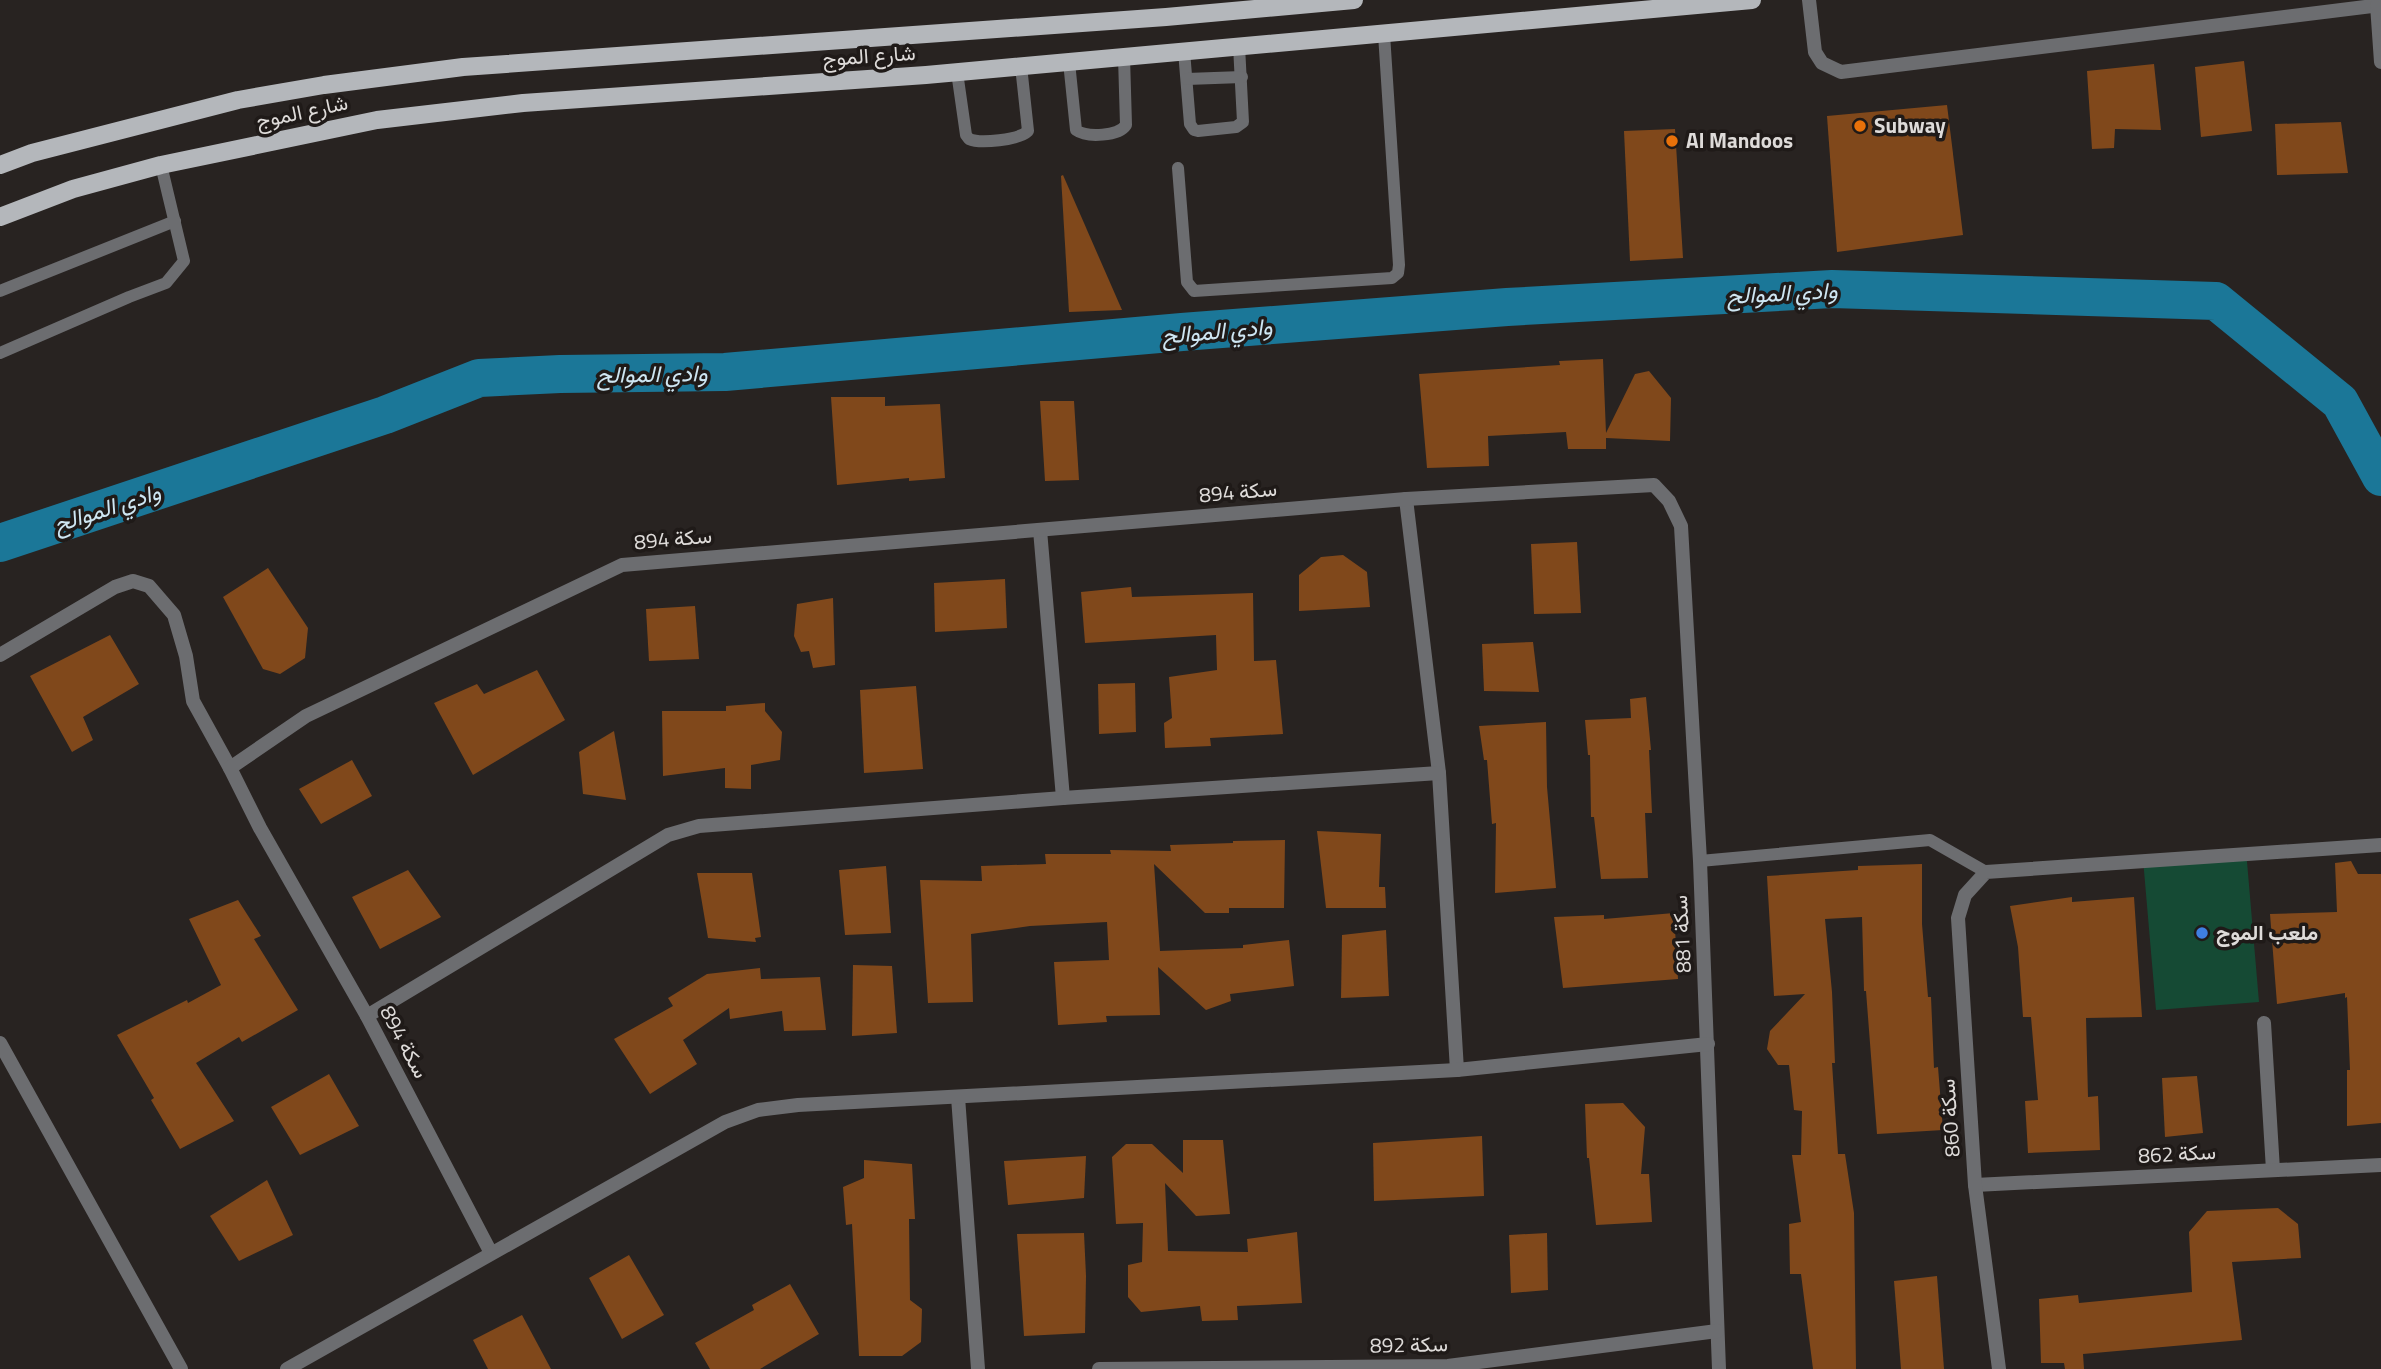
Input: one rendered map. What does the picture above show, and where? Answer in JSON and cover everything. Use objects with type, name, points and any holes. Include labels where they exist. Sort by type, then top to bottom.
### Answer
[{"type":"main road","name":"شارع الموج","points":[[0,165],[32,153],[238,100],[324,85],[449,69],[1152,18],[1354,0]]},
{"type":"main road","name":"شارع الموج","points":[[0,217],[73,189],[161,165],[377,120],[523,103],[957,72],[1752,0]]},
{"type":"street","points":[[1809,0],[1815,52],[1822,63],[1841,72],[2379,5],[2381,62]]},
{"type":"street","name":"سكة 894","points":[[491,1253],[368,1016],[260,828],[230,768],[306,716],[622,565],[1406,499],[1654,485],[1669,500]]},
{"type":"street","points":[[1406,499],[1439,773],[1458,1070]]},
{"type":"street","name":"سكة 881","points":[[1669,500],[1681,526],[1700,861],[1719,1369]]},
{"type":"street","points":[[1040,530],[1063,798]]},
{"type":"street","points":[[0,655],[115,587],[133,581],[149,586],[174,615],[186,656],[193,701],[230,768]]},
{"type":"street","points":[[368,1016],[668,835],[699,826],[1439,773]]},
{"type":"street","points":[[1986,872],[2381,845]]},
{"type":"street","name":"سكة 860","points":[[1986,872],[1965,895],[1958,918],[1975,1185],[1999,1369]]},
{"type":"street","points":[[2264,1023],[2273,1170]]},
{"type":"street","points":[[0,1043],[181,1369]]},
{"type":"street","points":[[287,1369],[725,1122],[758,1110],[798,1105],[1458,1070],[1708,1044]]},
{"type":"street","points":[[958,1097],[978,1369]]},
{"type":"street","name":"سكة 862","points":[[1975,1185],[2381,1164]]},
{"type":"street","name":"سكة 892","points":[[1099,1369],[1448,1368],[1717,1332]]},
{"type":"lane","points":[[1178,168],[1187,282],[1194,291],[1392,278],[1398,273],[1399,265],[1384,34]]},
{"type":"lane","points":[[1184,51],[1190,124],[1198,131],[1236,127],[1243,122],[1240,46]]},
{"type":"lane","points":[[1069,62],[1076,130],[1084,134],[1116,133],[1126,125],[1124,57]]},
{"type":"lane","points":[[957,72],[966,135],[978,142],[1020,137],[1028,131],[1021,66]]},
{"type":"lane","points":[[1187,79],[1242,77]]},
{"type":"lane","points":[[0,353],[129,296],[166,283],[184,261],[161,165]]},
{"type":"lane","points":[[0,291],[175,221]]},
{"type":"lane","points":[[1700,861],[1930,840],[1986,872]]},
{"type":"green space","points":[[2246,850],[2259,1002],[2156,1010],[2143,859]]},
{"type":"building","points":[[2244,61],[2252,131],[2201,137],[2195,67]]},
{"type":"building","points":[[2154,64],[2161,130],[2115,129],[2114,148],[2092,149],[2087,71]]},
{"type":"building","points":[[1947,105],[1963,235],[1837,252],[1827,116]]},
{"type":"building","points":[[2341,122],[2348,173],[2277,175],[2275,124]]},
{"type":"building","points":[[1675,129],[1683,258],[1630,261],[1624,131]]},
{"type":"building","points":[[1063,175],[1122,310],[1069,312]]},
{"type":"building","points":[[1603,359],[1606,433],[1635,374],[1649,371],[1671,398],[1670,441],[1606,438],[1606,449],[1568,449],[1566,432],[1488,436],[1489,466],[1427,468],[1419,374],[1560,365],[1559,361]]},
{"type":"building","points":[[831,397],[885,397],[885,406],[940,404],[945,478],[909,481],[909,478],[837,485]]},
{"type":"building","points":[[1040,401],[1074,401],[1079,480],[1045,481]]},
{"type":"building","points":[[1577,542],[1581,613],[1534,614],[1531,544]]},
{"type":"building","points":[[1343,555],[1367,572],[1370,607],[1299,611],[1299,575],[1321,557]]},
{"type":"building","points":[[268,568],[308,628],[305,658],[280,674],[263,669],[223,597]]},
{"type":"building","points":[[1005,579],[1007,628],[935,632],[934,583]]},
{"type":"building","points":[[1131,587],[1132,597],[1253,593],[1254,661],[1276,660],[1283,734],[1210,738],[1211,746],[1165,748],[1164,723],[1172,718],[1169,677],[1217,670],[1216,635],[1085,643],[1081,592]]},
{"type":"building","points":[[833,598],[835,665],[813,668],[809,651],[801,652],[794,636],[797,604]]},
{"type":"building","points":[[695,606],[699,659],[649,661],[646,609]]},
{"type":"building","points":[[110,635],[139,684],[83,717],[93,740],[72,752],[30,676]]},
{"type":"building","points":[[1533,642],[1539,692],[1484,691],[1482,644]]},
{"type":"building","points":[[537,670],[565,720],[473,775],[434,703],[477,684],[484,694]]},
{"type":"building","points":[[1135,683],[1136,732],[1099,734],[1098,684]]},
{"type":"building","points":[[916,686],[923,769],[864,773],[860,690]]},
{"type":"building","points":[[1646,697],[1651,750],[1652,813],[1645,813],[1648,878],[1601,879],[1594,817],[1591,817],[1590,755],[1585,720],[1631,718],[1630,699]]},
{"type":"building","points":[[765,703],[765,711],[782,732],[780,760],[751,765],[751,789],[725,788],[725,768],[663,776],[662,711],[726,711],[726,706]]},
{"type":"building","points":[[1546,722],[1547,787],[1556,888],[1495,893],[1496,823],[1492,824],[1487,760],[1484,760],[1479,726]]},
{"type":"building","points":[[614,731],[626,800],[583,794],[579,752]]},
{"type":"building","points":[[352,760],[372,796],[321,824],[299,789]]},
{"type":"building","points":[[1317,831],[1381,834],[1379,887],[1385,887],[1386,908],[1326,908]]},
{"type":"building","points":[[1285,840],[1284,908],[1229,908],[1229,913],[1205,913],[1154,864],[1160,951],[1243,948],[1243,945],[1289,940],[1294,986],[1230,994],[1231,1001],[1206,1010],[1158,967],[1160,1015],[1106,1016],[1107,1022],[1058,1025],[1054,962],[1109,960],[1107,922],[1030,926],[971,934],[973,1002],[928,1003],[920,880],[982,881],[981,866],[1046,864],[1045,854],[1111,854],[1110,850],[1171,851],[1170,845]]},
{"type":"building","points":[[2351,861],[2358,874],[2381,874],[2381,1123],[2347,1126],[2347,1070],[2350,1070],[2347,997],[2345,998],[2345,993],[2277,1004],[2270,914],[2337,912],[2335,863]]},
{"type":"building","points":[[1922,864],[1922,924],[1928,997],[1931,997],[1934,1068],[1938,1067],[1943,1130],[1877,1134],[1864,991],[1862,917],[1825,919],[1832,992],[1835,1063],[1832,1063],[1838,1154],[1845,1154],[1854,1213],[1856,1369],[1813,1369],[1801,1274],[1790,1274],[1789,1224],[1801,1222],[1792,1155],[1801,1155],[1802,1111],[1794,1110],[1789,1065],[1778,1065],[1767,1049],[1770,1031],[1805,994],[1774,996],[1767,876],[1858,870],[1858,866]]},
{"type":"building","points":[[886,866],[891,933],[845,935],[839,870]]},
{"type":"building","points":[[408,870],[441,917],[380,949],[352,897]]},
{"type":"building","points":[[697,873],[752,873],[761,937],[755,938],[756,942],[708,938]]},
{"type":"building","points":[[2072,897],[2072,902],[2134,897],[2142,1017],[2086,1018],[2088,1097],[2098,1096],[2100,1150],[2028,1153],[2025,1101],[2038,1100],[2031,1017],[2023,1017],[2018,947],[2010,906]]},
{"type":"building","points":[[238,900],[261,936],[254,939],[298,1010],[242,1042],[239,1037],[196,1063],[234,1121],[180,1149],[117,1035],[221,985],[189,919]]},
{"type":"building","points":[[1674,913],[1678,979],[1563,988],[1554,917],[1604,915],[1604,919]]},
{"type":"building","points":[[1386,930],[1389,996],[1341,998],[1342,935]]},
{"type":"building","points":[[853,965],[892,966],[897,1033],[852,1036]]},
{"type":"building","points":[[760,968],[761,979],[820,977],[826,1030],[784,1031],[782,1011],[730,1019],[729,1008],[683,1040],[697,1064],[650,1094],[614,1039],[673,1006],[668,998],[707,974]]},
{"type":"building","points":[[329,1074],[359,1126],[300,1155],[271,1107]]},
{"type":"building","points":[[2197,1076],[2203,1133],[2165,1137],[2162,1078]]},
{"type":"building","points":[[1623,1103],[1645,1127],[1641,1174],[1649,1174],[1652,1222],[1596,1225],[1587,1158],[1585,1104]]},
{"type":"building","points":[[1482,1136],[1484,1196],[1374,1201],[1373,1143]]},
{"type":"building","points":[[1183,1140],[1223,1140],[1230,1214],[1196,1216],[1165,1183],[1168,1251],[1248,1252],[1247,1239],[1297,1232],[1302,1303],[1237,1306],[1238,1320],[1202,1321],[1200,1306],[1141,1312],[1128,1297],[1128,1265],[1142,1262],[1143,1223],[1116,1224],[1112,1157],[1126,1144],[1152,1144],[1183,1173]]},
{"type":"building","points":[[1086,1156],[1084,1198],[1008,1205],[1004,1161]]},
{"type":"building","points":[[864,1160],[912,1164],[915,1219],[909,1219],[910,1300],[922,1309],[921,1342],[902,1356],[859,1356],[852,1224],[846,1225],[843,1187],[864,1178]]},
{"type":"building","points":[[267,1180],[293,1235],[239,1261],[210,1216]]},
{"type":"building","points":[[2278,1208],[2298,1224],[2301,1258],[2232,1262],[2242,1340],[2083,1354],[2084,1369],[2065,1369],[2064,1363],[2041,1363],[2039,1299],[2078,1295],[2079,1303],[2192,1292],[2189,1232],[2207,1211]]},
{"type":"building","points":[[1084,1233],[1085,1333],[1024,1336],[1017,1234]]},
{"type":"building","points":[[1547,1233],[1548,1290],[1511,1293],[1509,1235]]},
{"type":"building","points":[[629,1255],[664,1315],[622,1339],[589,1278]]},
{"type":"building","points":[[1937,1276],[1944,1369],[1901,1369],[1894,1281]]},
{"type":"building","points":[[790,1284],[819,1334],[760,1369],[710,1369],[695,1343],[754,1310],[752,1305]]},
{"type":"building","points":[[522,1315],[551,1369],[488,1369],[473,1340]]},
{"type":"waterway","name":"وادي الموالح","points":[[0,543],[385,415],[479,378],[725,372],[1507,307],[1832,289],[2216,301],[2340,402],[2381,477]]},
{"type":"place","name":"Subway","points":[[1860,126]]},
{"type":"place","name":"Al Mandoos","points":[[1672,141]]},
{"type":"place","name":"ملعب الموج","points":[[2202,933]]}]
